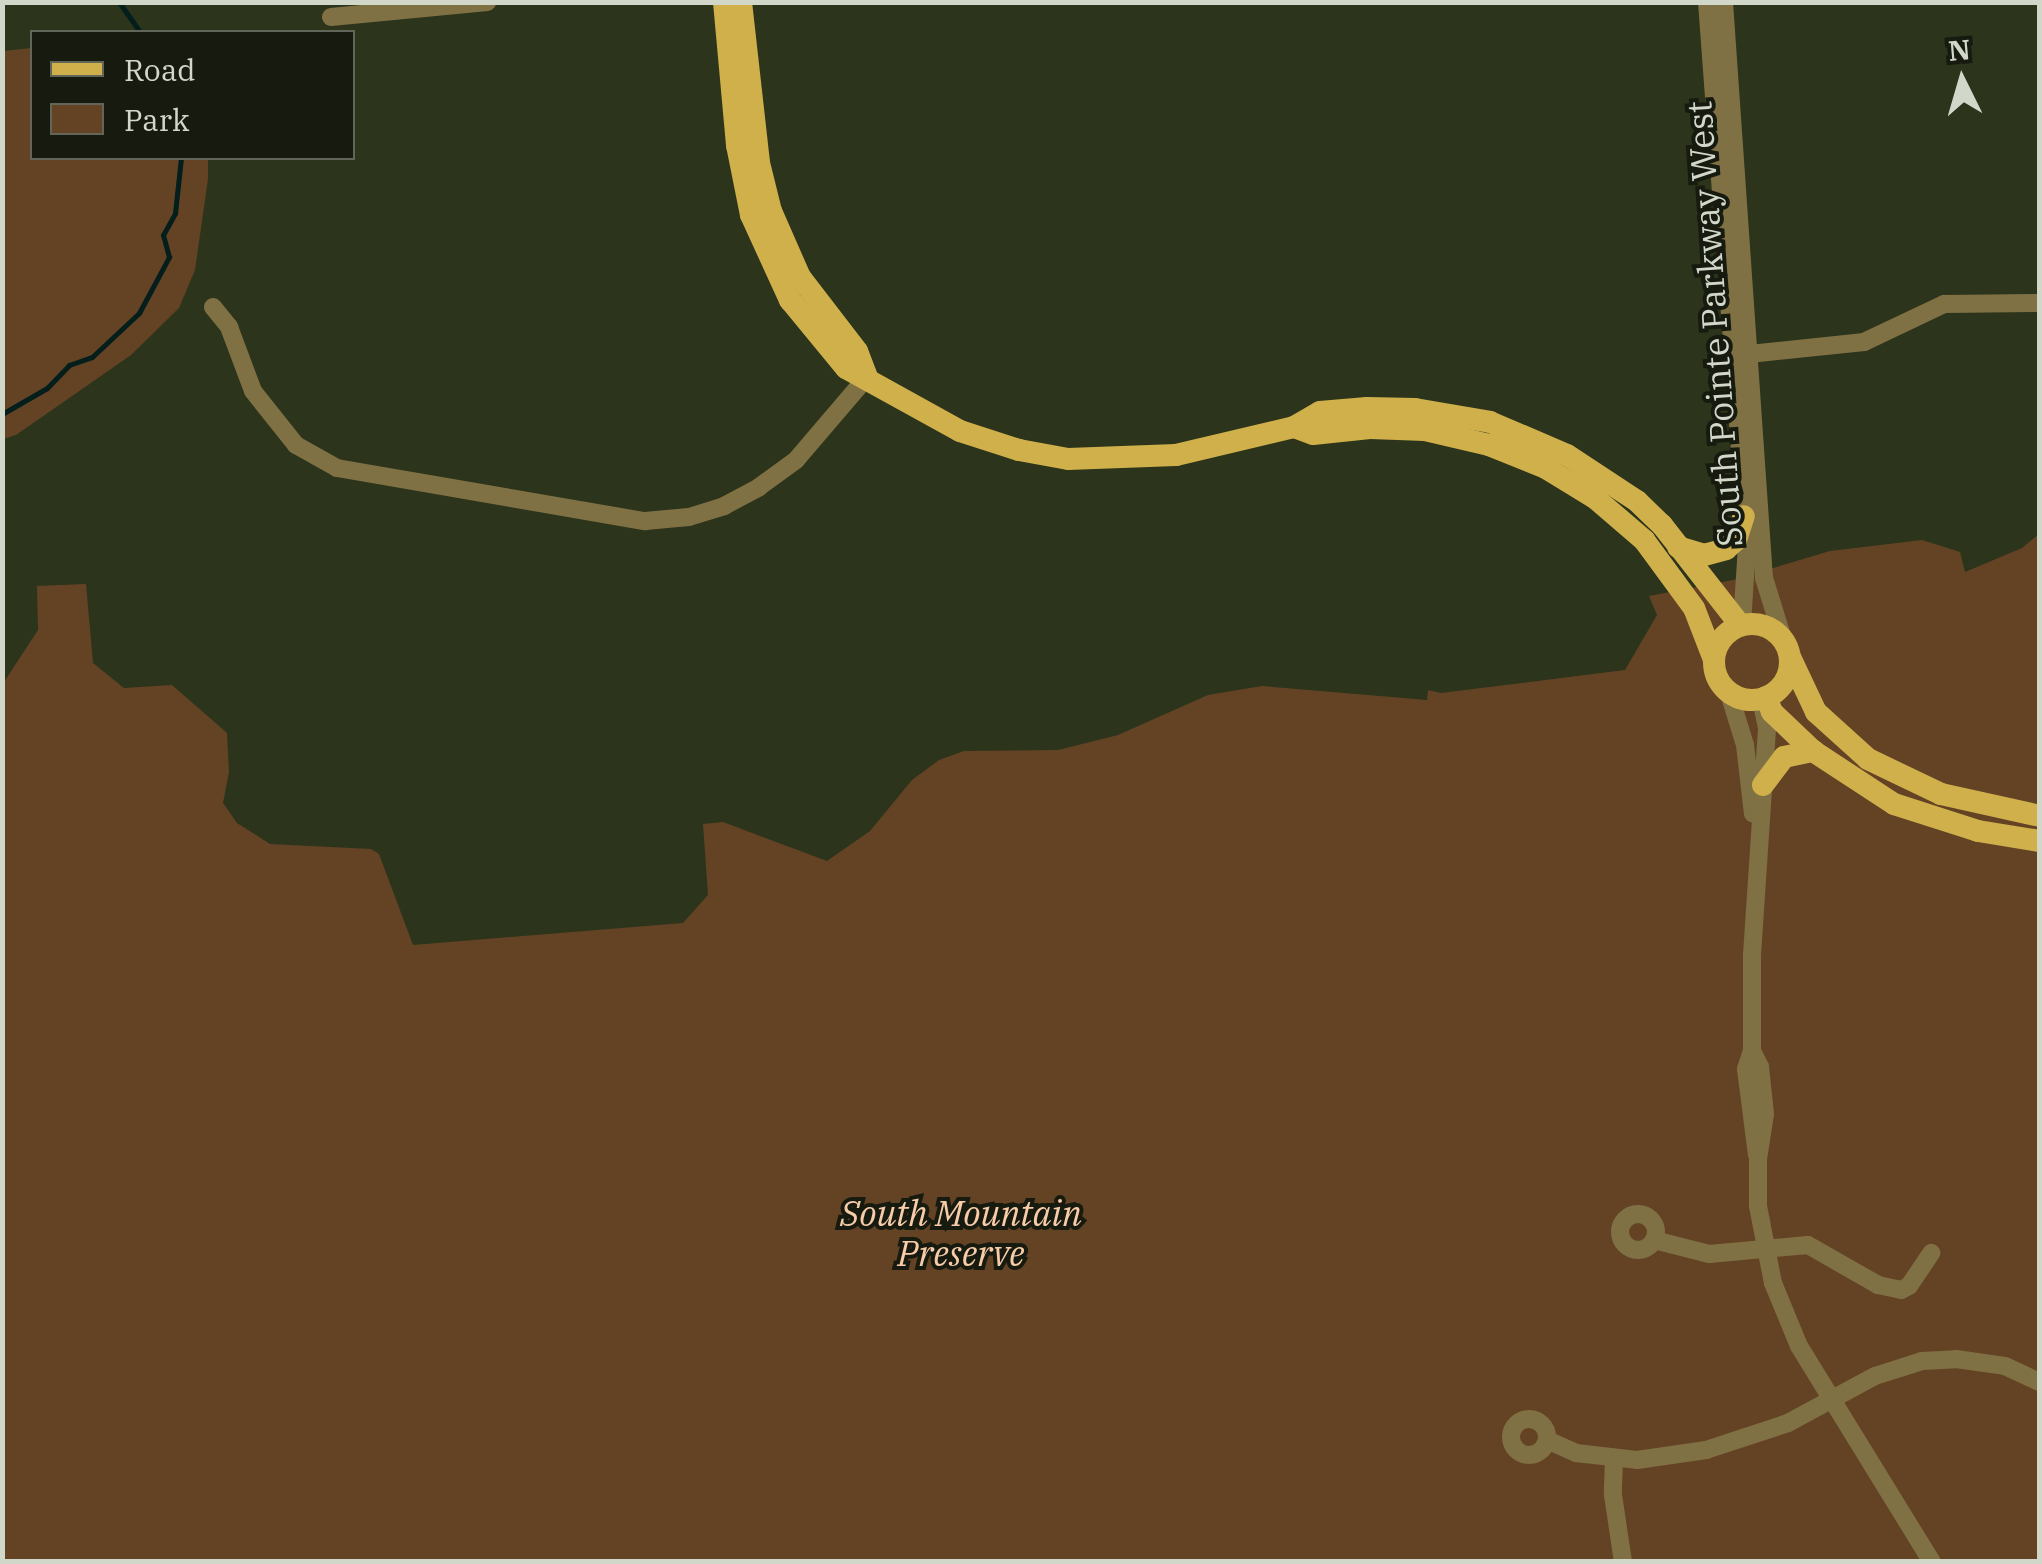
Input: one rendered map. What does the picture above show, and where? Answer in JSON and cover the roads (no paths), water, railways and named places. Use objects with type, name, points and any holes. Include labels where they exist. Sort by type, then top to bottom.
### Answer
[{"type":"main road","points":[[724,2],[740,165],[768,259],[790,300],[846,368],[960,431],[1048,457],[1113,461],[1176,455],[1294,427],[1320,412],[1367,408],[1415,409],[1490,422],[1542,442],[1615,484],[1662,525],[1741,625]]},
{"type":"main road","points":[[740,2],[760,164],[771,211],[800,276],[857,351],[867,377]]},
{"type":"main road","points":[[1294,427],[1313,434],[1370,428],[1437,432],[1519,456],[1570,481],[1644,540],[1694,608],[1713,657],[1716,677],[1728,693],[1763,698],[1784,682],[1786,648]]},
{"type":"main road","points":[[1678,547],[1696,555],[1726,549],[1736,540],[1744,516]]},
{"type":"main road","points":[[1713,657],[1722,637],[1741,625],[1769,627],[1786,648],[1816,712],[1868,759],[1941,794],[2040,816]]},
{"type":"main road","points":[[1763,698],[1772,712],[1813,751],[1863,787],[1924,816],[2040,841]]},
{"type":"main road","points":[[1764,785],[1784,757],[1813,751]]},
{"type":"street","points":[[331,17],[488,2]]},
{"type":"street","name":"South Pointe Parkway West","points":[[1707,2],[1764,578],[1786,648]]},
{"type":"street","name":"South Pointe Parkway West","points":[[1724,2],[1743,355],[1748,558],[1741,625]]},
{"type":"street","points":[[1743,355],[1864,342],[1944,304],[2040,299],[2040,284]]},
{"type":"street","points":[[213,307],[229,326],[252,392],[296,444],[338,468],[645,521],[707,511],[759,487],[796,460],[867,377]]},
{"type":"street","points":[[1728,693],[1745,744],[1757,854]]},
{"type":"street","points":[[1763,698],[1768,728],[1757,854],[1752,1051],[1746,1069],[1766,1252],[1788,1324],[1932,1562]]},
{"type":"street","points":[[1654,1240],[1709,1254],[1766,1252],[1808,1245],[1878,1285],[1901,1290],[1910,1286],[1932,1253]]},
{"type":"street","points":[[1548,1440],[1576,1453],[1614,1458],[1653,1459],[1706,1450],[1788,1423],[1898,1365],[1922,1361],[1956,1359],[2005,1366],[2040,1382]]},
{"type":"street","points":[[1614,1458],[1612,1495],[1623,1562]]},
{"type":"waterway","points":[[119,2],[139,30]]},
{"type":"waterway","points":[[2,414],[47,388],[69,365],[92,357],[139,313],[169,257],[163,235],[175,213],[181,160]]},
{"type":"waterway","points":[[2,455],[2,464]]},
{"type":"park label","name":"South Mountain Preserve","points":[[961,1233]]}]
